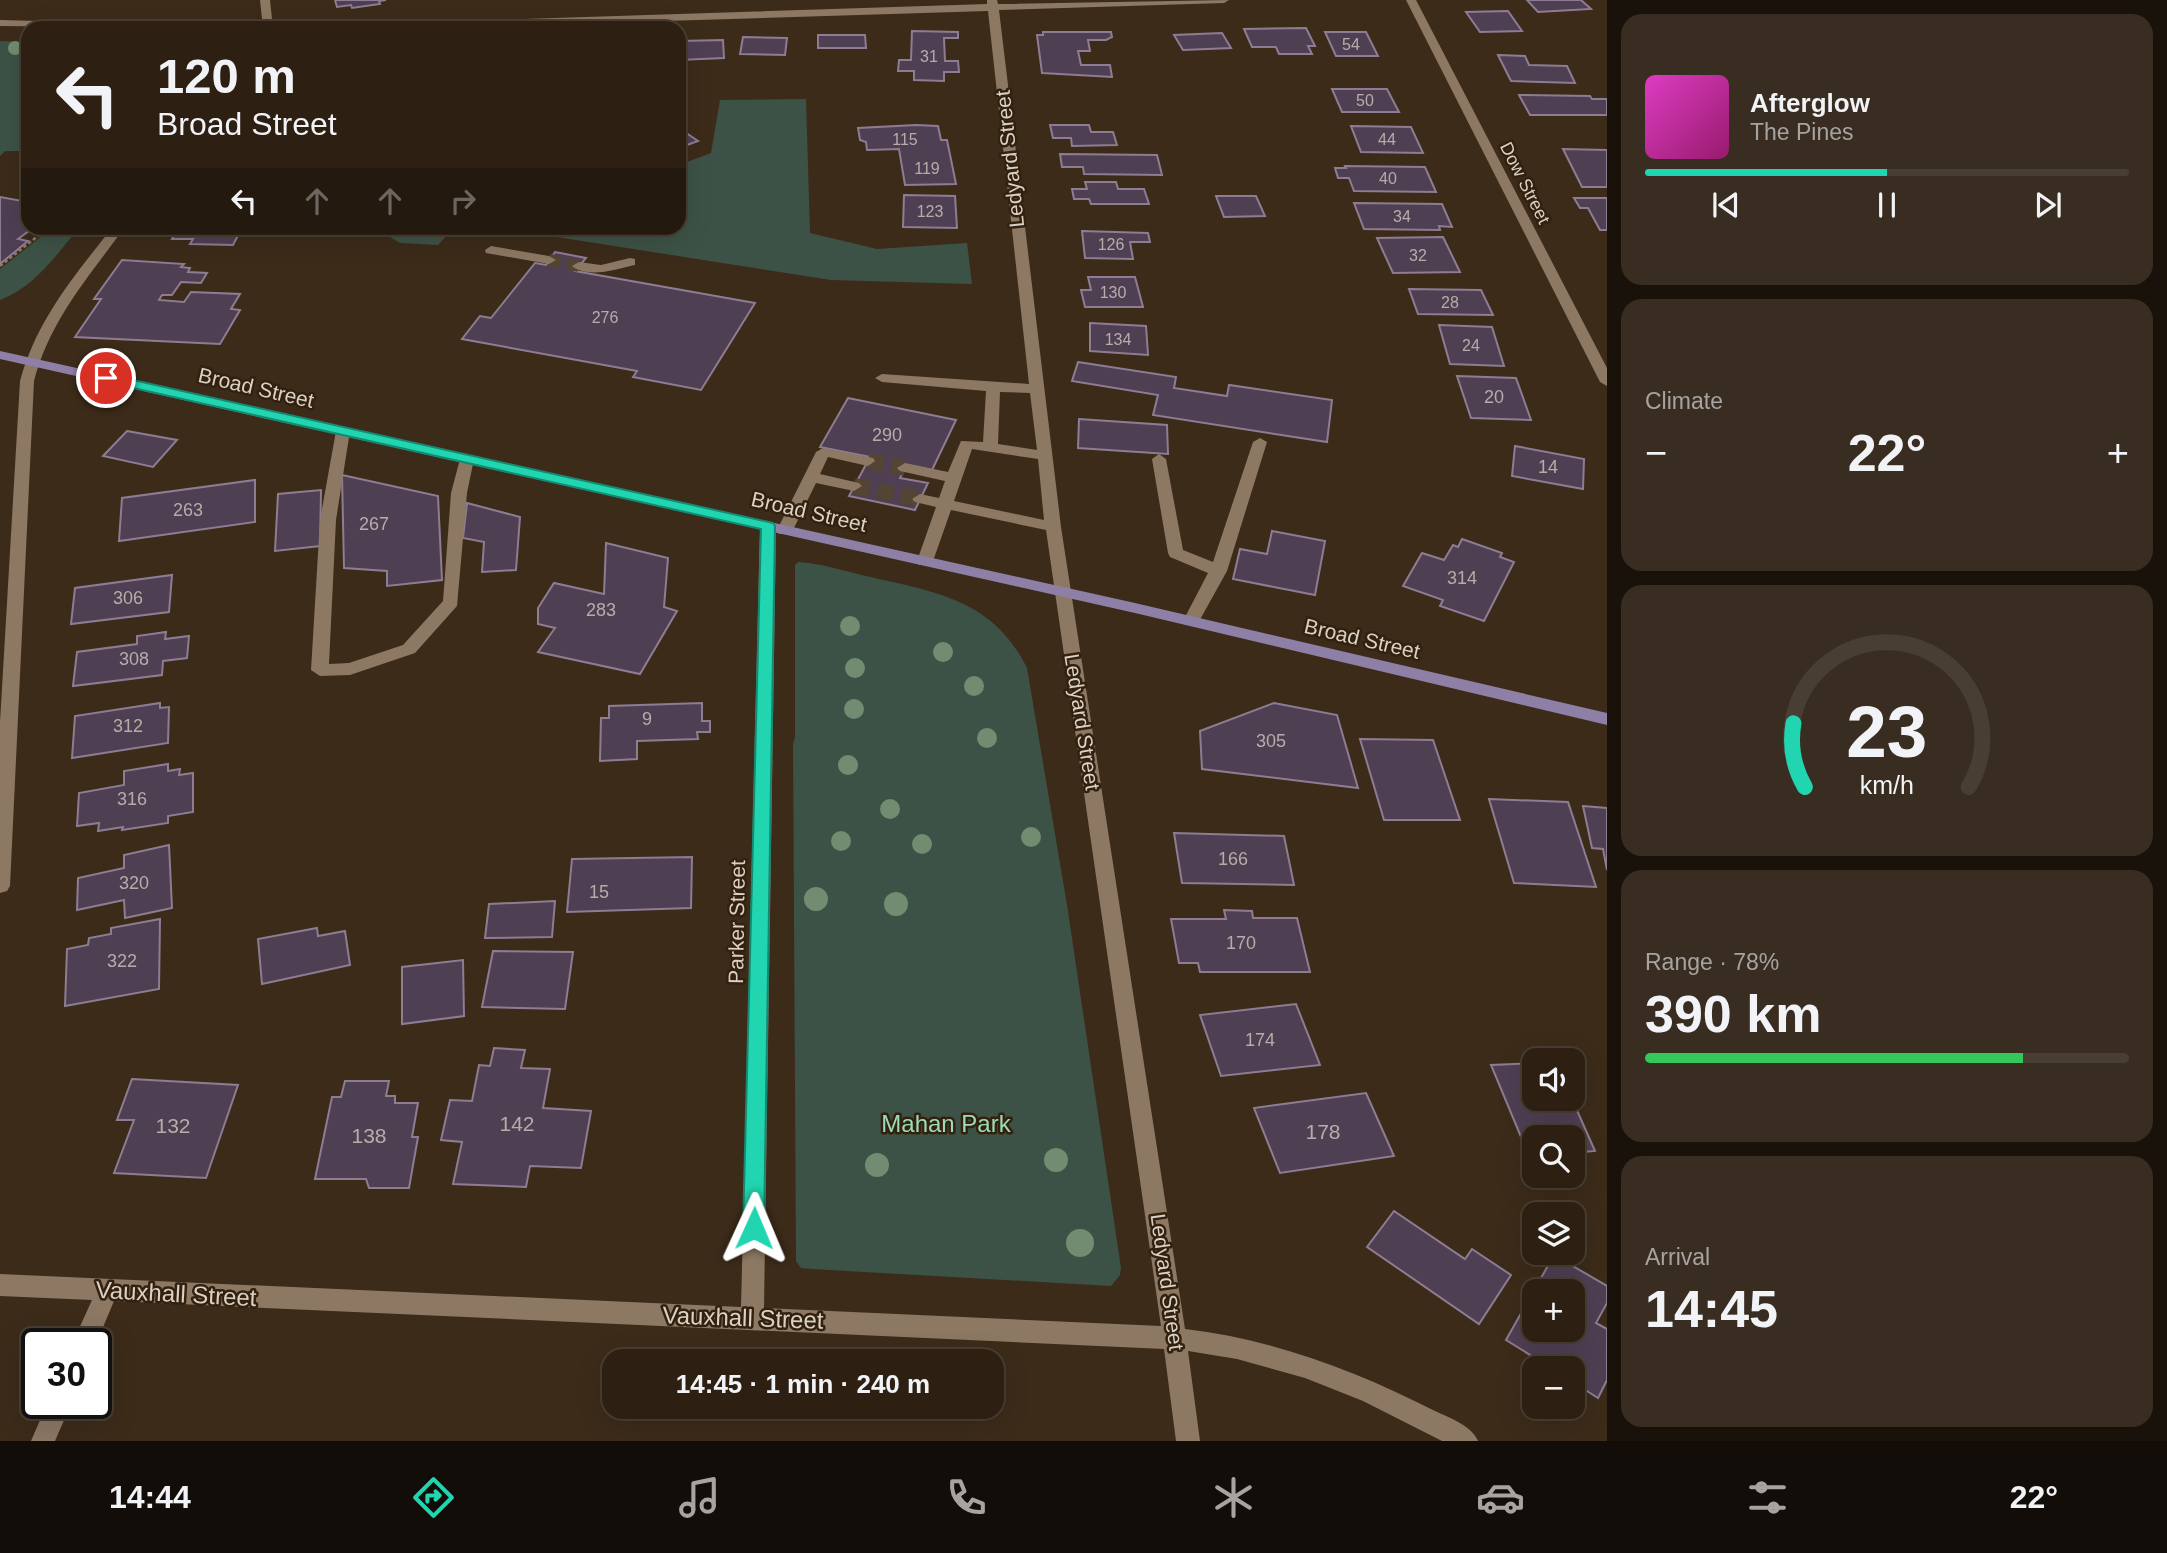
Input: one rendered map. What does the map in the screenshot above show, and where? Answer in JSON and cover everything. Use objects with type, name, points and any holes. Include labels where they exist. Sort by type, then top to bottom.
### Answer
[{"type":"main road","name":"Broad Street","points":[[0,355],[1191,621],[1607,719]]},
{"type":"street","points":[[265,0],[267,21]]},
{"type":"street","points":[[526,21],[993,4],[1224,0]]},
{"type":"street","name":"Dow Street","points":[[1411,0],[1607,382]]},
{"type":"street","name":"Ledyard Street","points":[[993,4],[1053,527],[1188,1441]]},
{"type":"street","points":[[0,23],[21,24]]},
{"type":"street","points":[[0,886],[4,713],[30,361],[50,317],[113,235]]},
{"type":"street","points":[[491,250],[549,260]]},
{"type":"street","points":[[579,266],[601,269],[631,262]]},
{"type":"street","points":[[882,378],[1037,390]]},
{"type":"street","points":[[990,448],[993,387]]},
{"type":"street","points":[[343,431],[334,465],[331,494],[320,670],[350,669],[409,649],[451,602],[459,492],[467,459]]},
{"type":"street","points":[[1191,621],[1210,592],[1219,571],[1259,442]]},
{"type":"street","points":[[925,561],[966,444],[1045,456]]},
{"type":"street","points":[[777,528],[811,477],[823,453],[868,461]]},
{"type":"street","points":[[1159,459],[1177,553],[1219,571]]},
{"type":"street","points":[[905,468],[953,478]]},
{"type":"street","points":[[811,477],[854,486]]},
{"type":"street","points":[[920,499],[1053,527]]},
{"type":"street","name":"Parker Street","points":[[752,1319],[777,528]]},
{"type":"street","name":"Vauxhall Street","points":[[0,1285],[1103,1333],[1175,1339],[1251,1352],[1317,1370],[1382,1396],[1466,1441]]},
{"type":"street","points":[[91,1328],[107,1291]]},
{"type":"street","points":[[43,1441],[53,1419]]},
{"type":"path","points":[[0,266],[39,235]]},
{"type":"green space","points":[[0,41],[21,42],[21,151],[5,151],[0,156]]},
{"type":"green space","points":[[806,99],[810,233],[877,249],[967,243],[972,284],[831,280],[544,235],[686,235],[686,162],[711,153],[720,100]]},
{"type":"green space","points":[[43,235],[73,235],[24,287],[0,300],[0,269]]},
{"type":"green space","points":[[387,235],[447,235],[438,245],[400,243]]},
{"type":"green space","name":"Mahan Park","points":[[798,562],[915,587],[960,602],[997,627],[1013,645],[1027,668],[1067,905],[1121,1268],[1120,1275],[1111,1286],[812,1269],[801,1268],[796,1261],[793,744],[795,565]]},
{"type":"building","points":[[335,0],[386,0],[379,1],[380,4],[352,8],[351,5],[337,7]]},
{"type":"building","points":[[1527,0],[1581,0],[1591,9],[1538,12]]},
{"type":"building","points":[[1508,11],[1522,31],[1480,32],[1466,12]]},
{"type":"building","points":[[1306,28],[1315,46],[1308,46],[1312,54],[1279,54],[1276,47],[1252,47],[1244,29]]},
{"type":"building","points":[[912,31],[958,32],[958,38],[944,38],[945,61],[958,61],[959,72],[944,72],[944,81],[914,80],[914,71],[898,71],[899,60],[911,60]]},
{"type":"building","points":[[1043,32],[1111,32],[1112,37],[1106,40],[1088,40],[1090,51],[1078,51],[1081,65],[1110,65],[1112,77],[1042,73],[1037,35],[1043,35]]},
{"type":"building","points":[[1325,32],[1366,32],[1378,56],[1336,56]]},
{"type":"building","points":[[1222,33],[1231,48],[1183,50],[1174,35]]},
{"type":"building","points":[[818,35],[865,35],[866,48],[818,48]]},
{"type":"building","points":[[743,37],[787,38],[785,55],[740,54]]},
{"type":"building","points":[[723,40],[724,58],[686,60],[686,41]]},
{"type":"building","points":[[1498,55],[1525,56],[1529,65],[1567,66],[1575,83],[1511,81]]},
{"type":"building","points":[[1332,89],[1387,89],[1399,112],[1342,112]]},
{"type":"building","points":[[1519,95],[1590,96],[1592,99],[1607,99],[1607,115],[1530,115]]},
{"type":"building","points":[[1050,125],[1089,125],[1091,132],[1113,132],[1117,145],[1072,146],[1071,138],[1053,138]]},
{"type":"building","points":[[938,126],[941,140],[947,140],[956,184],[905,185],[899,149],[867,150],[866,142],[860,140],[858,128]]},
{"type":"building","points":[[1351,126],[1411,127],[1423,153],[1361,152]]},
{"type":"building","points":[[686,133],[698,141],[686,145]]},
{"type":"building","points":[[1563,149],[1607,150],[1607,187],[1582,187]]},
{"type":"building","points":[[1060,154],[1157,155],[1162,175],[1084,174],[1083,167],[1062,167]]},
{"type":"building","points":[[1345,166],[1425,167],[1436,192],[1354,191],[1349,178],[1338,178],[1335,168],[1346,168]]},
{"type":"building","points":[[1085,182],[1116,182],[1118,189],[1144,189],[1149,204],[1091,204],[1089,199],[1074,199],[1072,189],[1087,189]]},
{"type":"building","points":[[904,195],[955,196],[957,228],[903,227]]},
{"type":"building","points":[[1216,196],[1256,196],[1265,216],[1224,217]]},
{"type":"building","points":[[0,197],[21,201],[21,235],[23,235],[18,239],[28,241],[0,264]]},
{"type":"building","points":[[1574,198],[1607,198],[1607,230],[1600,230],[1588,208],[1580,208]]},
{"type":"building","points":[[1354,203],[1442,204],[1452,227],[1439,226],[1440,230],[1364,229]]},
{"type":"building","points":[[1082,231],[1148,233],[1150,242],[1130,242],[1133,259],[1085,258]]},
{"type":"building","points":[[174,235],[238,235],[233,245],[190,244],[193,239],[172,239]]},
{"type":"building","points":[[1443,237],[1460,272],[1393,273],[1377,238]]},
{"type":"building","points":[[555,252],[586,258],[575,271],[755,303],[701,390],[633,377],[637,371],[462,339],[480,316],[491,318],[535,263],[546,265]]},
{"type":"building","points":[[122,260],[184,264],[181,267],[190,268],[188,272],[207,273],[201,283],[181,282],[172,295],[162,295],[159,300],[184,302],[191,292],[240,294],[231,309],[240,310],[220,344],[75,337],[101,299],[94,299]]},
{"type":"building","points":[[1088,277],[1135,277],[1143,307],[1085,307],[1081,290],[1091,290]]},
{"type":"building","points":[[1409,289],[1481,290],[1493,315],[1418,314]]},
{"type":"building","points":[[1090,323],[1146,326],[1148,355],[1090,351]]},
{"type":"building","points":[[1439,325],[1492,327],[1504,366],[1450,364]]},
{"type":"building","points":[[1078,362],[1176,377],[1174,388],[1227,396],[1229,385],[1332,400],[1327,442],[1153,415],[1158,395],[1072,381]]},
{"type":"building","points":[[1457,376],[1516,378],[1531,420],[1471,418]]},
{"type":"building","points":[[848,398],[956,420],[932,470],[907,465],[900,478],[928,483],[915,510],[849,496],[870,457],[820,447]]},
{"type":"building","points":[[1079,419],[1167,425],[1168,454],[1078,448]]},
{"type":"building","points":[[127,431],[177,440],[153,467],[103,456]]},
{"type":"building","points":[[1515,446],[1584,459],[1583,489],[1512,476]]},
{"type":"building","points":[[342,475],[438,496],[442,580],[387,586],[387,571],[344,568]]},
{"type":"building","points":[[255,480],[255,522],[119,541],[122,498]]},
{"type":"building","points":[[321,490],[320,546],[275,551],[278,494]]},
{"type":"building","points":[[467,503],[520,517],[516,570],[482,572],[484,542],[463,538]]},
{"type":"building","points":[[1272,531],[1325,541],[1315,595],[1233,579],[1240,549],[1267,554]]},
{"type":"building","points":[[1462,539],[1502,553],[1500,557],[1514,562],[1484,621],[1440,606],[1443,600],[1403,586],[1422,553],[1444,560],[1453,545],[1458,547]]},
{"type":"building","points":[[606,543],[668,558],[664,607],[677,611],[640,674],[538,652],[555,628],[538,624],[538,608],[554,583],[604,594]]},
{"type":"building","points":[[172,575],[169,612],[71,624],[75,588]]},
{"type":"building","points":[[166,632],[165,639],[189,636],[187,658],[163,661],[162,675],[73,686],[77,652],[137,644],[137,636]]},
{"type":"building","points":[[160,703],[160,708],[169,707],[168,743],[72,758],[75,716]]},
{"type":"building","points":[[702,703],[702,721],[710,721],[710,732],[697,732],[698,739],[637,741],[637,759],[600,761],[601,718],[609,718],[609,706]]},
{"type":"building","points":[[1274,703],[1337,715],[1358,788],[1202,769],[1200,731]]},
{"type":"building","points":[[1360,739],[1433,740],[1460,820],[1384,820]]},
{"type":"building","points":[[168,764],[168,771],[180,769],[179,775],[193,773],[193,812],[168,816],[168,823],[122,830],[123,827],[98,831],[99,823],[77,826],[79,793],[124,785],[124,771]]},
{"type":"building","points":[[1489,799],[1568,802],[1596,887],[1514,883]]},
{"type":"building","points":[[1583,806],[1607,808],[1607,870],[1603,849],[1592,848]]},
{"type":"building","points":[[1174,833],[1284,836],[1294,885],[1182,883]]},
{"type":"building","points":[[169,845],[172,908],[125,918],[124,900],[77,910],[78,878],[124,868],[124,855]]},
{"type":"building","points":[[692,857],[691,908],[567,912],[572,859]]},
{"type":"building","points":[[555,901],[552,937],[485,938],[489,904]]},
{"type":"building","points":[[1224,910],[1252,911],[1253,918],[1297,918],[1310,972],[1200,972],[1198,963],[1179,963],[1171,919],[1226,919]]},
{"type":"building","points":[[160,919],[159,989],[65,1006],[67,949],[88,945],[89,938],[111,934],[111,928]]},
{"type":"building","points":[[317,928],[318,936],[345,931],[350,965],[262,984],[258,939]]},
{"type":"building","points":[[493,951],[573,952],[565,1009],[482,1007]]},
{"type":"building","points":[[463,960],[464,1016],[402,1024],[402,967]]},
{"type":"building","points":[[1296,1004],[1320,1065],[1221,1076],[1200,1015]]},
{"type":"building","points":[[494,1048],[525,1050],[521,1068],[550,1069],[543,1108],[591,1111],[581,1168],[530,1166],[526,1187],[453,1184],[462,1142],[441,1140],[450,1100],[472,1101],[479,1065],[490,1066]]},
{"type":"building","points":[[1522,1064],[1522,1111],[1577,1111],[1584,1125],[1522,1125],[1522,1139],[1491,1065]]},
{"type":"building","points":[[132,1079],[238,1085],[206,1178],[114,1173],[134,1120],[117,1120]]},
{"type":"building","points":[[345,1081],[389,1081],[386,1096],[395,1096],[395,1103],[418,1103],[412,1137],[418,1137],[409,1188],[369,1188],[366,1179],[315,1179],[332,1097],[341,1097]]},
{"type":"building","points":[[1366,1093],[1394,1156],[1280,1173],[1254,1108]]},
{"type":"building","points":[[1585,1128],[1595,1151],[1585,1152]]},
{"type":"building","points":[[1394,1211],[1465,1259],[1472,1249],[1511,1275],[1479,1324],[1367,1247]]},
{"type":"building","points":[[1548,1265],[1571,1265],[1607,1286],[1607,1303],[1596,1323],[1607,1329],[1607,1380],[1598,1398],[1585,1390],[1585,1356],[1532,1356],[1506,1340],[1522,1312],[1522,1342],[1585,1342],[1585,1279],[1540,1279]]},
{"type":"tunnel","points":[[549,260],[579,266]]},
{"type":"tunnel","points":[[868,461],[905,468]]},
{"type":"tunnel","points":[[854,486],[920,499]]},
{"type":"route","points":[[106,378],[768,526],[754,1228]]}]
